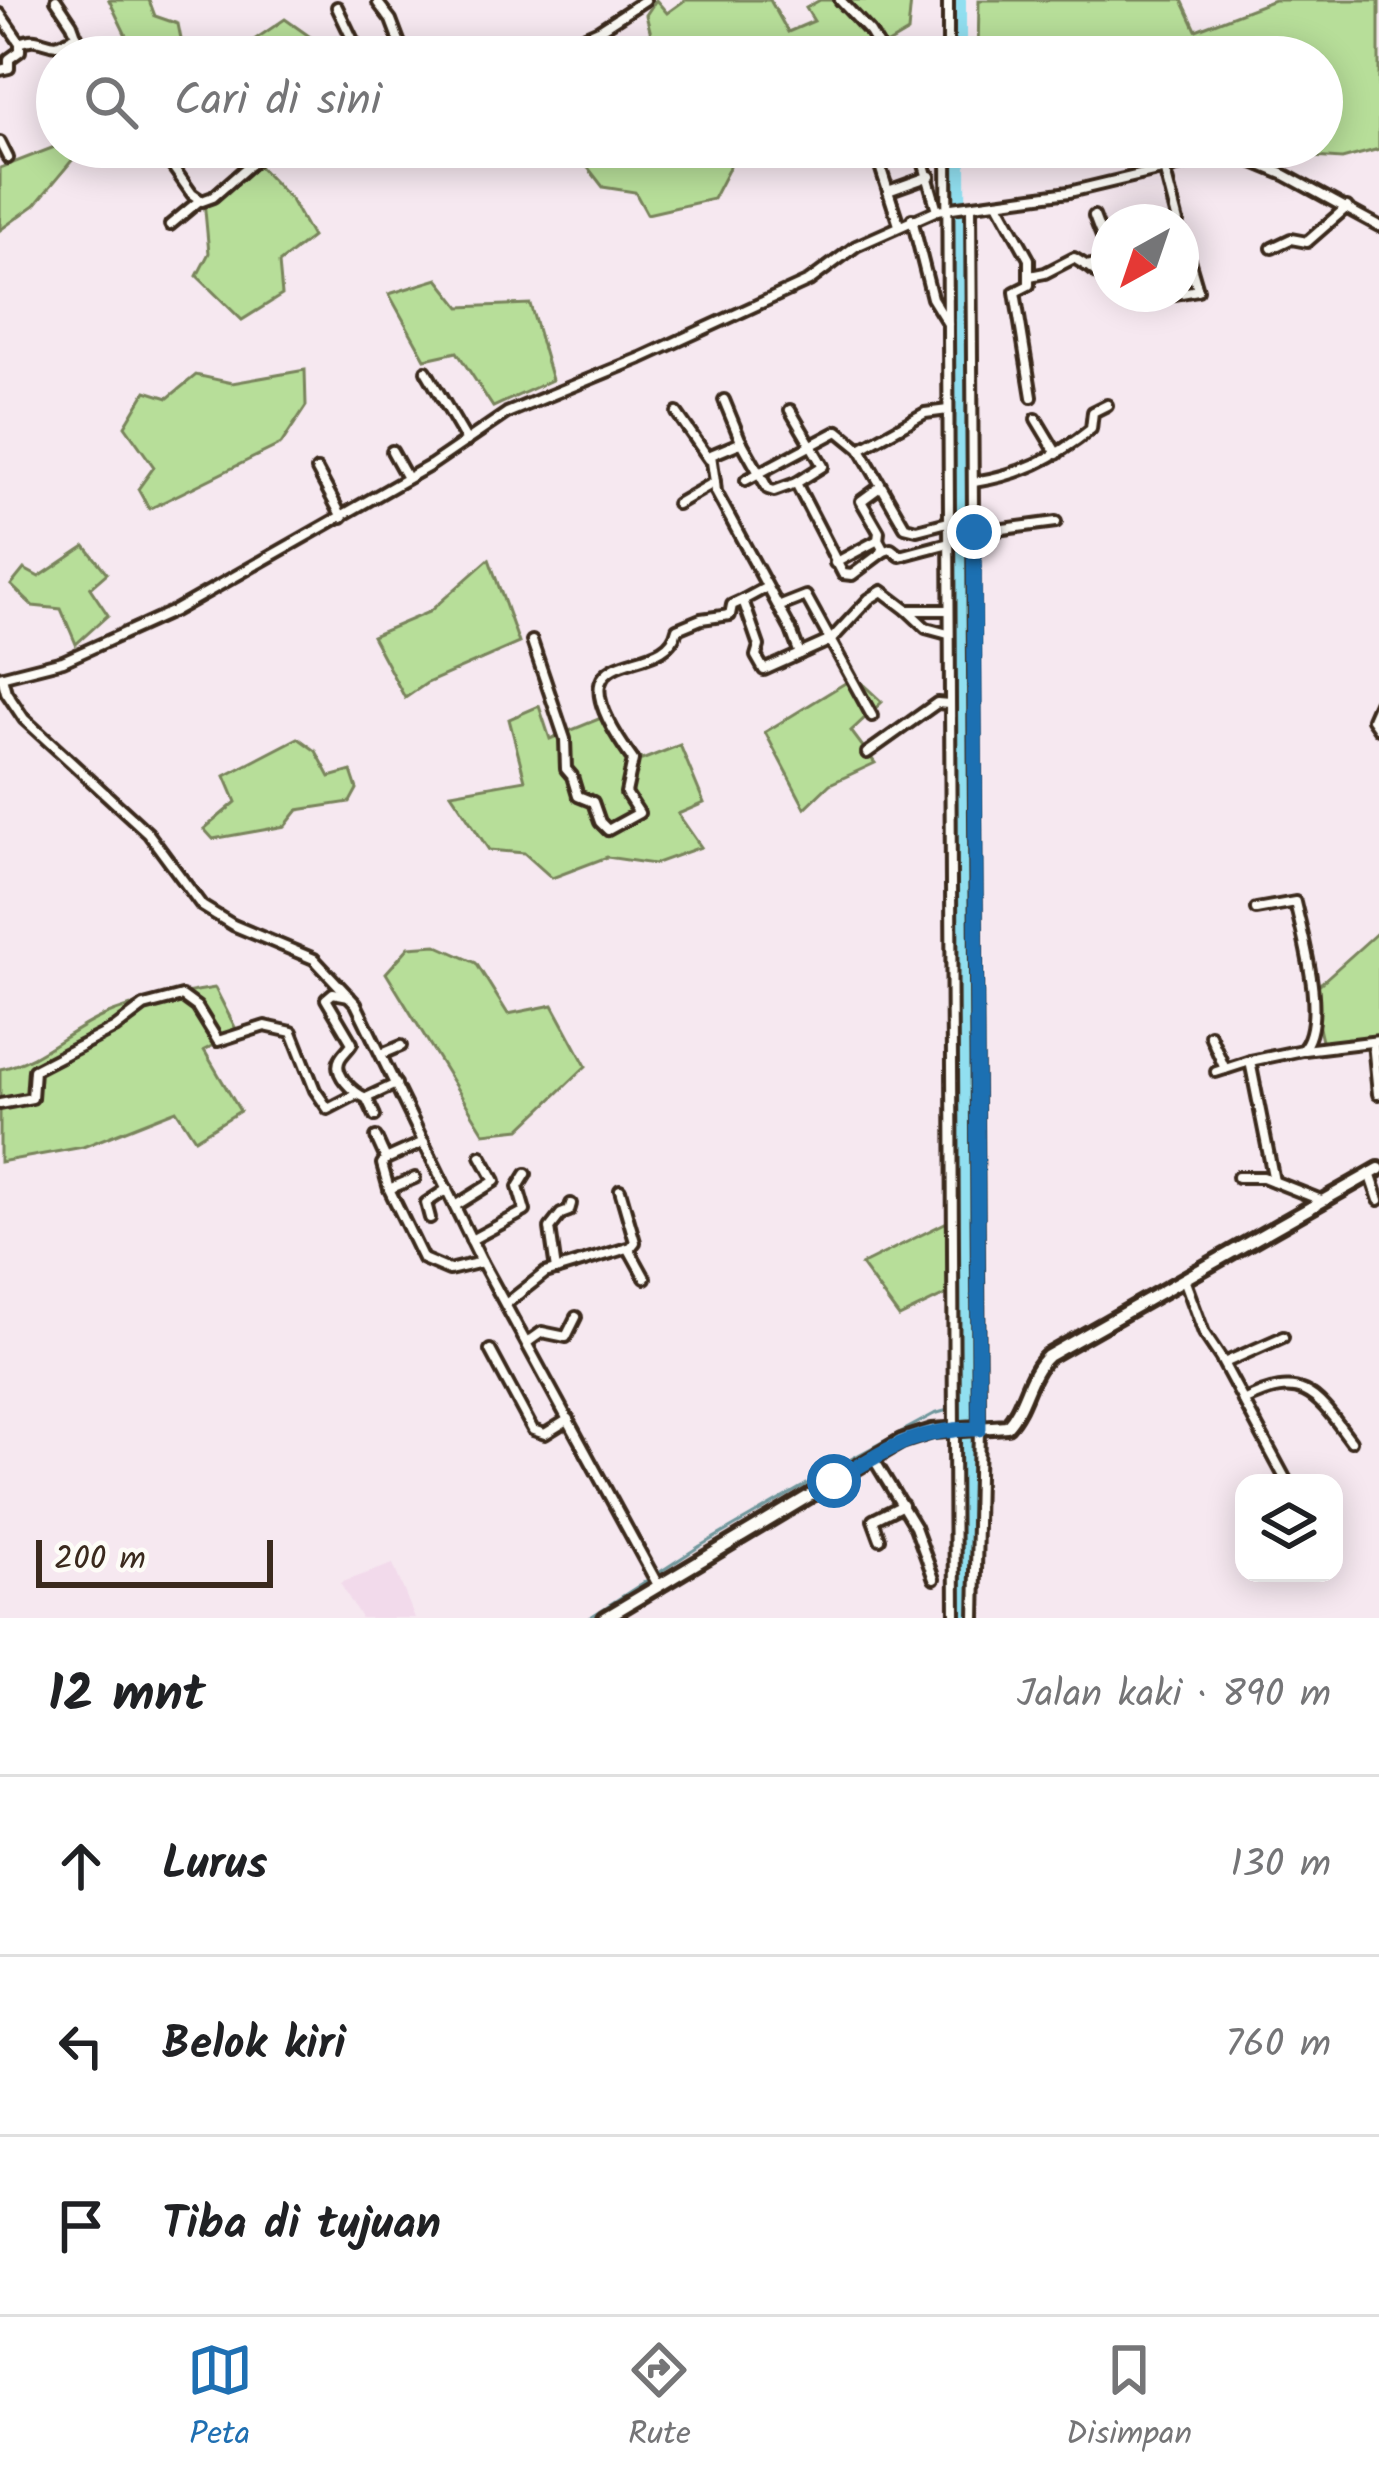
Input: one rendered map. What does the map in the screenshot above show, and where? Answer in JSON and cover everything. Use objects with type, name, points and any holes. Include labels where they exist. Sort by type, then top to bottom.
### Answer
[{"type":"main road","points":[[604,1618],[655,1580],[911,1437],[1011,1423],[1036,1370],[1048,1356],[1375,1171]]},
{"type":"street","points":[[56,0],[77,36]]},
{"type":"street","points":[[584,36],[645,0]]},
{"type":"street","points":[[840,0],[872,36]]},
{"type":"street","points":[[948,0],[948,36]]},
{"type":"street","points":[[378,3],[398,36]]},
{"type":"street","points":[[337,7],[351,36]]},
{"type":"street","points":[[0,14],[20,43],[20,52],[8,58],[9,68],[0,70]]},
{"type":"street","points":[[20,43],[36,38]]},
{"type":"street","points":[[0,142],[8,158]]},
{"type":"street","points":[[175,168],[200,200]]},
{"type":"street","points":[[170,225],[247,168]]},
{"type":"street","points":[[881,168],[898,225]]},
{"type":"street","points":[[927,168],[945,209]]},
{"type":"street","points":[[946,168],[948,634],[966,1429],[975,1618]]},
{"type":"street","points":[[655,1580],[482,1262],[350,995],[314,959],[233,925],[202,906],[148,833],[24,719],[1,677],[63,662],[174,610],[342,517],[507,413],[809,281],[856,246],[912,219],[945,209],[1069,192],[1164,168],[1173,204]]},
{"type":"street","points":[[1268,168],[1379,226]]},
{"type":"street","points":[[889,191],[930,176]]},
{"type":"street","points":[[998,203],[1025,250],[1030,276],[1029,285],[1015,292],[1032,397]]},
{"type":"street","points":[[955,1618],[966,1429],[974,532],[969,207]]},
{"type":"street","points":[[1272,248],[1291,239],[1307,242],[1347,207]]},
{"type":"street","points":[[912,219],[936,307],[949,325]]},
{"type":"street","points":[[1030,276],[1074,258],[1091,269]]},
{"type":"street","points":[[426,371],[467,441]]},
{"type":"street","points":[[724,400],[770,491],[822,468],[790,410]]},
{"type":"street","points":[[974,482],[1018,473],[1057,454],[1091,429],[1093,412],[1107,405]]},
{"type":"street","points":[[860,449],[925,413],[948,410]]},
{"type":"street","points":[[677,413],[709,459],[716,492],[800,654]]},
{"type":"street","points":[[1036,419],[1057,454]]},
{"type":"street","points":[[746,479],[838,431],[860,449],[909,531],[948,522]]},
{"type":"street","points":[[709,459],[742,442]]},
{"type":"street","points":[[392,451],[407,478]]},
{"type":"street","points":[[317,470],[342,517]]},
{"type":"street","points":[[677,504],[715,482]]},
{"type":"street","points":[[796,483],[847,577],[884,551],[892,549],[900,556],[949,543]]},
{"type":"street","points":[[880,487],[861,501],[884,551]]},
{"type":"street","points":[[974,532],[1056,522]]},
{"type":"street","points":[[836,563],[878,540]]},
{"type":"street","points":[[532,640],[565,739],[566,770],[578,796],[593,802],[608,830],[639,813],[626,793],[633,760],[603,711],[599,685],[613,671],[671,643],[677,629],[730,614],[732,605],[766,587]]},
{"type":"street","points":[[743,600],[762,669],[831,640],[882,591],[926,628],[948,634]]},
{"type":"street","points":[[778,607],[806,596],[872,716]]},
{"type":"street","points":[[908,610],[949,610]]},
{"type":"street","points":[[867,753],[937,703],[950,704]]},
{"type":"street","points":[[1379,703],[1372,719],[1379,729]]},
{"type":"street","points":[[1256,909],[1295,902],[1311,982],[1313,1035],[1302,1051]]},
{"type":"street","points":[[350,995],[344,998],[333,993],[326,1001],[346,1030],[358,1060]]},
{"type":"street","points":[[0,1103],[32,1098],[34,1070],[115,1028],[144,1006],[182,996],[197,1007],[218,1041],[265,1026],[292,1032],[328,1109],[396,1084]]},
{"type":"street","points":[[1210,1035],[1220,1070],[1302,1051],[1376,1041],[1378,1094]]},
{"type":"street","points":[[352,1046],[338,1066],[375,1116]]},
{"type":"street","points":[[382,1054],[401,1046]]},
{"type":"street","points":[[1250,1061],[1274,1181]]},
{"type":"street","points":[[376,1137],[386,1159]]},
{"type":"street","points":[[424,1142],[382,1164],[417,1253],[428,1264],[449,1270],[482,1262]]},
{"type":"street","points":[[455,1206],[495,1181],[481,1156]]},
{"type":"street","points":[[1375,1171],[1379,1200]]},
{"type":"street","points":[[471,1240],[525,1211],[518,1186],[526,1174]]},
{"type":"street","points":[[1238,1177],[1274,1181],[1323,1200]]},
{"type":"street","points":[[389,1189],[415,1178]]},
{"type":"street","points":[[430,1218],[426,1203],[447,1189]]},
{"type":"street","points":[[507,1303],[540,1276],[628,1249],[635,1242],[620,1190]]},
{"type":"street","points":[[556,1270],[550,1228],[571,1204]]},
{"type":"street","points":[[628,1249],[644,1278]]},
{"type":"street","points":[[1184,1279],[1204,1334],[1283,1474]]},
{"type":"street","points":[[528,1342],[542,1332],[566,1337],[577,1317]]},
{"type":"street","points":[[1222,1361],[1283,1337]]},
{"type":"street","points":[[490,1350],[533,1430],[545,1433],[569,1419]]},
{"type":"street","points":[[1243,1401],[1282,1386],[1308,1391],[1320,1399],[1352,1441]]},
{"type":"street","points":[[873,1458],[903,1505],[934,1579]]},
{"type":"street","points":[[880,1539],[873,1520],[903,1505]]},
{"type":"shaded area","points":[[393,1564],[415,1618],[361,1618],[340,1583]]},
{"type":"green space","points":[[109,0],[149,0],[155,16],[178,24],[180,36],[126,36]]},
{"type":"green space","points":[[656,0],[667,13],[685,0],[770,0],[788,32],[814,21],[806,8],[820,0],[911,0],[908,32],[901,36],[652,36],[646,15]]},
{"type":"green space","points":[[979,0],[1182,0],[1196,30],[1274,0],[1379,0],[1379,149],[1343,159],[1343,36],[978,36]]},
{"type":"green space","points":[[285,19],[309,36],[260,36]]},
{"type":"green space","points":[[36,154],[36,168],[66,168],[35,205],[0,230],[0,168]]},
{"type":"green space","points":[[243,168],[261,168],[291,200],[312,237],[279,263],[282,295],[242,320],[197,276],[209,253],[204,200]]},
{"type":"green space","points":[[588,168],[729,168],[713,199],[647,214],[635,192],[603,187]]},
{"type":"green space","points":[[438,279],[460,307],[530,304],[552,380],[493,407],[457,352],[425,359],[389,294]]},
{"type":"green space","points":[[305,370],[306,406],[281,444],[149,509],[138,489],[154,467],[125,426],[146,391],[168,398],[196,375],[232,383]]},
{"type":"green space","points":[[85,546],[107,573],[90,588],[108,615],[76,644],[61,609],[33,606],[11,585],[24,569],[39,577]]},
{"type":"green space","points":[[489,559],[519,643],[427,683],[405,698],[372,636],[429,612]]},
{"type":"green space","points":[[855,677],[882,702],[851,731],[875,763],[830,784],[805,808],[765,732]]},
{"type":"green space","points":[[539,706],[550,739],[601,718],[642,760],[680,745],[704,803],[678,814],[701,847],[654,864],[607,857],[552,878],[524,853],[489,850],[451,793],[525,780],[509,719]]},
{"type":"green space","points":[[298,738],[316,751],[330,777],[351,771],[357,789],[350,802],[298,810],[285,826],[213,839],[204,829],[236,802],[225,776]]},
{"type":"green space","points":[[1379,931],[1379,1041],[1324,1050],[1311,992]]},
{"type":"green space","points":[[436,945],[476,963],[508,1014],[553,1005],[586,1066],[520,1129],[484,1133],[386,973],[409,947]]},
{"type":"green space","points":[[215,988],[238,1033],[204,1050],[240,1111],[195,1139],[176,1110],[83,1147],[0,1162],[0,1069],[28,1060],[117,1011]]},
{"type":"green space","points":[[947,1222],[953,1291],[899,1317],[861,1265]]},
{"type":"waterway","points":[[959,0],[959,36]]},
{"type":"waterway","points":[[959,168],[965,1618]]},
{"type":"waterway","points":[[589,1618],[700,1546],[838,1466],[934,1414],[962,1406]]},
{"type":"route","points":[[834,1481],[911,1437],[979,1429],[974,532]]}]
